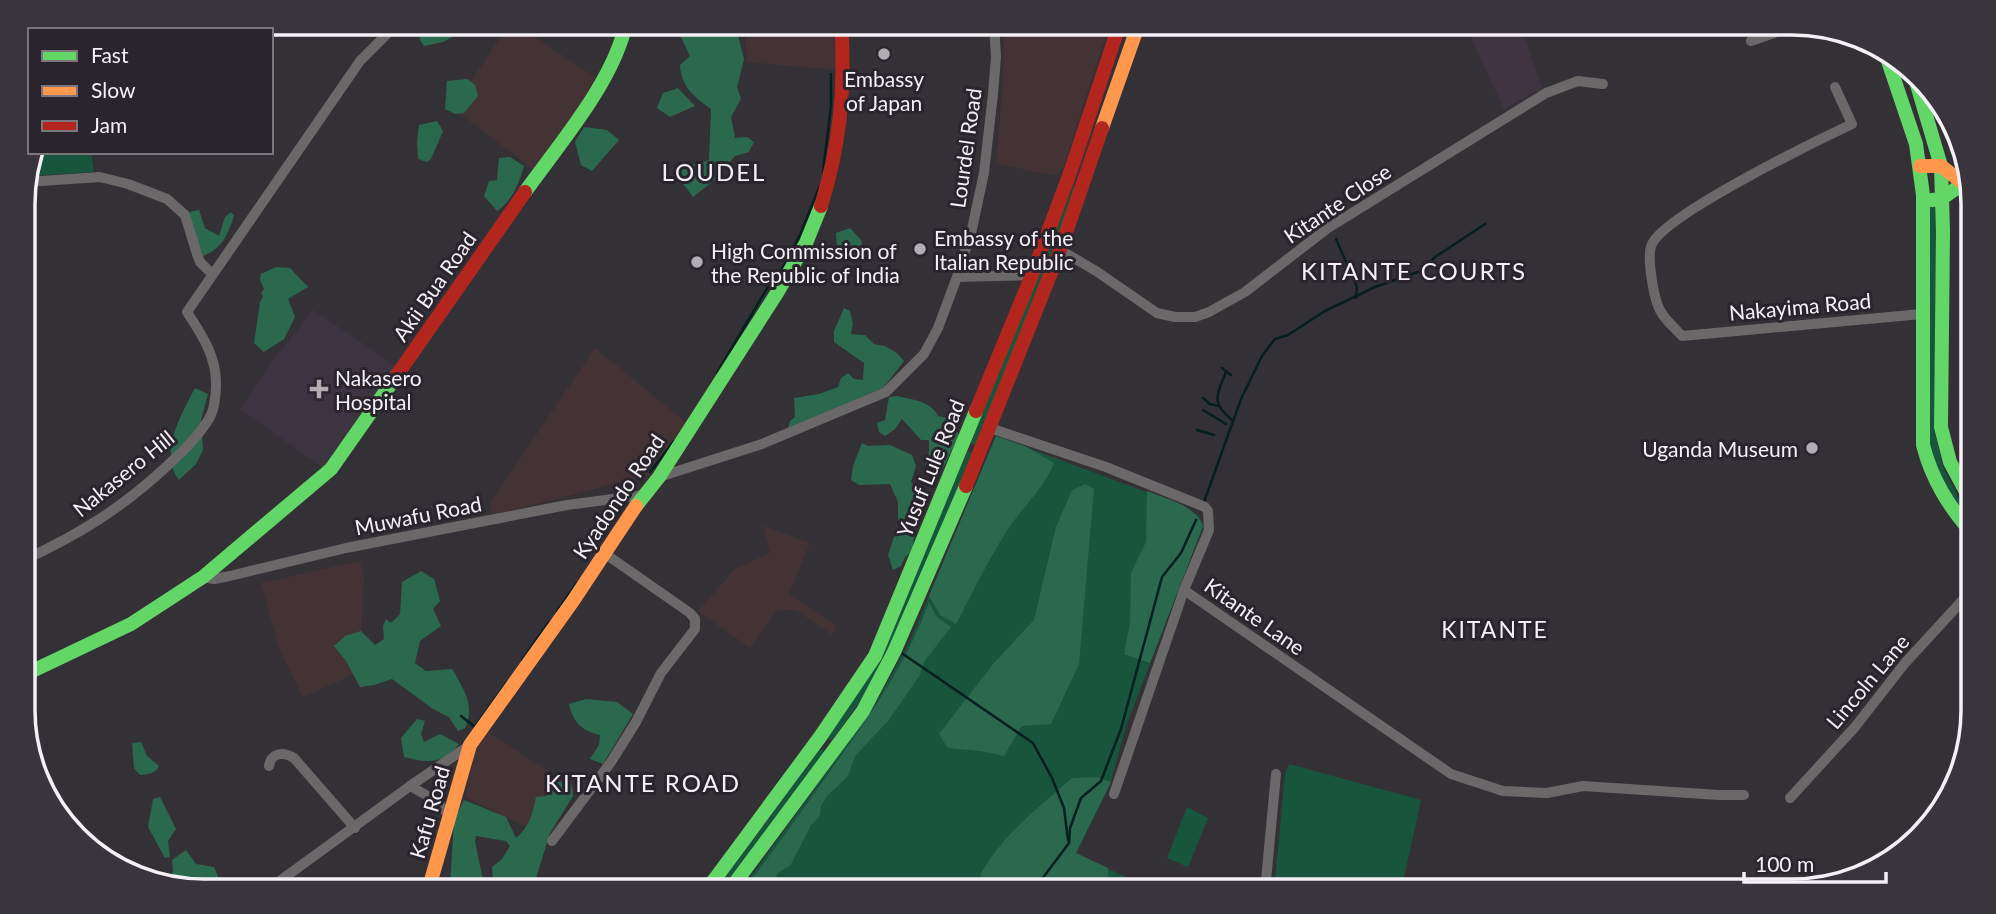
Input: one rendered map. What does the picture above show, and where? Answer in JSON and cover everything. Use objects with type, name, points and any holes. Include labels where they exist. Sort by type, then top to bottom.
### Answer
[{"type":"main road","name":"Akii Bua Road","points":[[35,670],[131,624],[203,577],[331,469],[609,73],[624,35]]},
{"type":"main road","name":"Kyadondo Road","points":[[470,745],[573,601],[643,495],[659,477],[782,287],[805,244],[821,207],[832,168],[842,104],[841,35]]},
{"type":"main road","name":"Yusuf Lule Road","points":[[715,879],[820,737],[875,656],[1032,275],[1070,173],[1116,35]]},
{"type":"main road","name":"Yusuf Lule Road","points":[[738,879],[863,711],[888,665],[990,428],[1060,250],[1135,35]]},
{"type":"main road","points":[[1889,66],[1911,126],[1920,166],[1923,200],[1923,444],[1928,466],[1949,507],[1961,520]]},
{"type":"main road","points":[[1919,93],[1941,166],[1942,440],[1961,485]]},
{"type":"main road","points":[[1920,166],[1941,166],[1959,180]]},
{"type":"main road","points":[[1070,173],[1087,177]]},
{"type":"main road","points":[[1923,200],[1941,199],[1960,190]]},
{"type":"main road","points":[[820,737],[836,748]]},
{"type":"main road","name":"Kafu Road","points":[[432,879],[470,745]]},
{"type":"street","points":[[36,181],[100,177],[167,199],[185,215],[197,254],[212,274],[360,61],[386,35]]},
{"type":"street","name":"Lourdel Road","points":[[957,277],[972,229],[984,173],[992,114],[995,35]]},
{"type":"street","points":[[1751,41],[1768,35]]},
{"type":"street","name":"Kitante Close","points":[[1060,250],[1157,313],[1195,317],[1245,292],[1328,228],[1546,93],[1578,81],[1603,84]]},
{"type":"street","name":"Nakayima Road","points":[[1836,87],[1852,124],[1751,175],[1690,211],[1654,240],[1650,248],[1650,258],[1657,303],[1666,319],[1682,336],[1922,314]]},
{"type":"street","name":"Nakasero Hill","points":[[35,555],[69,540],[144,487],[191,443],[211,415],[216,385],[214,362],[207,342],[187,312],[212,274]]},
{"type":"street","points":[[659,477],[762,444],[888,390],[924,354],[938,328],[957,277],[1032,275]]},
{"type":"street","name":"Kitante Lane","points":[[990,428],[1106,467],[1205,507],[1208,511],[1209,530],[1184,590],[1451,774],[1503,791],[1547,793],[1583,786],[1744,795]]},
{"type":"street","name":"Muwafu Road","points":[[203,577],[214,579],[346,548],[567,505],[643,495]]},
{"type":"street","points":[[552,841],[611,762],[636,722],[661,673],[695,629],[695,619],[690,613],[604,553]]},
{"type":"street","points":[[1114,794],[1184,590]]},
{"type":"street","name":"Lincoln Lane","points":[[1790,798],[1855,727],[1905,663],[1961,602]]},
{"type":"street","name":"Kyadondo Road","points":[[283,879],[470,745]]},
{"type":"street","points":[[269,766],[275,755],[284,753],[294,758],[355,828]]},
{"type":"street","points":[[1266,879],[1276,774]]},
{"type":"street","points":[[410,786],[435,800],[450,816]]},
{"type":"shaded area","points":[[502,35],[532,35],[599,80],[534,170],[453,108]]},
{"type":"shaded area","points":[[745,35],[834,35],[837,70],[747,62]]},
{"type":"shaded area","points":[[1004,35],[1106,35],[1063,168],[1054,176],[996,163]]},
{"type":"shaded area","points":[[1470,35],[1524,35],[1542,88],[1504,109]]},
{"type":"shaded area","name":"Nakasero Hospital","points":[[313,310],[399,368],[326,470],[240,409],[271,363]]},
{"type":"shaded area","points":[[595,348],[687,423],[648,475],[494,515],[490,509],[492,500]]},
{"type":"shaded area","points":[[763,526],[810,543],[789,594],[837,626],[832,635],[796,610],[777,610],[750,648],[698,611],[735,569],[770,553]]},
{"type":"shaded area","points":[[360,561],[364,579],[359,672],[303,697],[279,648],[261,583]]},
{"type":"shaded area","points":[[488,732],[576,789],[548,838],[465,797],[475,750]]},
{"type":"green space","points":[[420,35],[454,35],[443,42],[424,46]]},
{"type":"green space","points":[[680,35],[738,35],[744,59],[737,87],[741,99],[731,117],[735,138],[747,137],[754,142],[749,152],[735,156],[717,178],[693,197],[676,174],[680,163],[699,164],[709,160],[711,109],[694,95],[683,79],[680,65],[690,56]]},
{"type":"green space","points":[[467,79],[475,85],[478,96],[464,113],[455,114],[445,109],[447,81]]},
{"type":"green space","points":[[678,88],[695,106],[670,117],[657,108],[663,93]]},
{"type":"green space","points":[[437,121],[443,131],[431,159],[427,162],[418,159],[419,125]]},
{"type":"green space","points":[[584,127],[607,130],[619,140],[592,171],[581,165],[575,142]]},
{"type":"green space","points":[[43,154],[91,154],[94,172],[38,175]]},
{"type":"green space","points":[[510,157],[524,166],[511,196],[497,211],[484,196],[489,181],[497,180],[499,158]]},
{"type":"green space","points":[[1074,185],[1077,187],[974,445],[970,442]]},
{"type":"green space","points":[[1928,204],[1937,205],[1934,428],[1943,467],[1961,501],[1961,511],[1940,481],[1929,441]]},
{"type":"green space","points":[[199,210],[205,228],[219,236],[225,217],[231,212],[234,216],[223,240],[203,256],[189,216],[190,212]]},
{"type":"green space","points":[[850,228],[861,240],[866,259],[853,260],[837,248],[836,233]]},
{"type":"green space","points":[[276,267],[290,268],[308,287],[288,299],[295,317],[284,339],[264,352],[254,343],[263,297],[261,293],[264,289],[260,280],[261,274]]},
{"type":"green space","points":[[844,308],[850,311],[853,324],[851,334],[865,335],[874,344],[885,346],[897,353],[904,361],[883,388],[788,428],[795,417],[794,398],[819,394],[838,387],[841,378],[848,373],[854,379],[863,380],[864,363],[834,342],[834,331]]},
{"type":"green space","points":[[195,388],[208,394],[201,420],[203,450],[196,464],[179,480],[173,469],[171,446],[174,433]]},
{"type":"green space","points":[[898,396],[921,402],[931,407],[938,416],[952,419],[959,436],[941,472],[929,473],[925,465],[929,440],[921,440],[902,419],[895,429],[885,436],[879,432],[877,423],[885,420],[889,397]]},
{"type":"green space","points":[[996,436],[1181,505],[1199,516],[1203,526],[1126,726],[1111,782],[1076,853],[1129,879],[749,879],[872,710],[910,641]]},
{"type":"green space","points":[[996,436],[1027,447],[1054,463],[1045,481],[1014,521],[987,564],[956,624],[940,615],[929,596]]},
{"type":"green space","points":[[862,443],[868,446],[890,445],[912,455],[916,466],[911,482],[917,489],[924,510],[916,526],[912,551],[901,566],[893,570],[888,555],[894,537],[903,533],[903,523],[898,521],[898,502],[890,484],[859,485],[851,480]]},
{"type":"green space","points":[[967,452],[972,454],[877,678],[830,740],[828,738]]},
{"type":"green space","points":[[1085,484],[1094,489],[1079,664],[1051,724],[1022,726],[1004,756],[948,748],[939,734],[993,664],[1034,620],[1056,527],[1072,490]]},
{"type":"green space","points":[[1147,491],[1187,508],[1203,526],[1150,663],[1124,654],[1130,623],[1131,573],[1146,542]]},
{"type":"green space","points":[[421,571],[434,579],[440,601],[433,609],[441,626],[420,641],[415,663],[426,671],[452,669],[469,705],[465,728],[458,731],[449,717],[433,709],[392,679],[360,687],[346,661],[334,646],[345,636],[361,631],[375,645],[384,639],[383,626],[386,619],[391,623],[400,614],[402,582]]},
{"type":"green space","points":[[929,602],[937,617],[951,627],[924,662],[920,675],[888,721],[855,756],[848,776],[827,796],[821,806],[820,816],[811,825],[790,866],[773,879],[752,879],[877,703],[921,623]]},
{"type":"green space","points":[[586,699],[617,702],[633,714],[603,764],[590,759],[599,745],[600,735],[579,725],[569,704]]},
{"type":"green space","points":[[417,719],[425,721],[421,734],[424,742],[440,734],[459,744],[447,756],[434,761],[404,757],[401,738]]},
{"type":"green space","points":[[141,742],[147,756],[159,766],[154,772],[140,775],[134,768],[132,743]]},
{"type":"green space","points":[[820,749],[823,750],[824,754],[733,879],[724,879]]},
{"type":"green space","points":[[1289,764],[1421,800],[1404,879],[1275,879],[1285,774]]},
{"type":"green space","points":[[1097,777],[1111,782],[1076,853],[1108,868],[1108,879],[982,879],[980,875],[999,847],[1034,811],[1072,778]]},
{"type":"green space","points":[[551,782],[571,782],[573,796],[550,833],[536,879],[493,879],[492,867],[502,859],[510,846],[506,841],[476,836],[483,879],[450,879],[454,820],[464,800],[506,817],[516,838],[530,820],[536,797],[546,796]]},
{"type":"green space","points":[[160,797],[176,829],[168,841],[170,857],[165,858],[148,827],[153,799]]},
{"type":"green space","points":[[1187,807],[1208,818],[1188,867],[1167,858]]},
{"type":"green space","points":[[186,850],[196,864],[214,867],[219,879],[171,876],[172,860]]},
{"type":"waterway","points":[[823,172],[831,106],[831,74]]},
{"type":"waterway","points":[[781,271],[800,235],[819,188]]},
{"type":"waterway","points":[[1204,502],[1241,399],[1262,356],[1275,339],[1288,335],[1325,311],[1375,287],[1421,271],[1435,257],[1485,224]]},
{"type":"waterway","points":[[1336,239],[1357,287],[1356,298]]},
{"type":"waterway","points":[[717,373],[769,285]]},
{"type":"waterway","points":[[1222,368],[1231,375]]},
{"type":"waterway","points":[[1226,372],[1217,398],[1225,414],[1232,420]]},
{"type":"waterway","points":[[1203,398],[1218,406]]},
{"type":"waterway","points":[[1203,410],[1226,424]]},
{"type":"waterway","points":[[1197,430],[1214,435]]},
{"type":"waterway","points":[[650,472],[674,441]]},
{"type":"waterway","points":[[1069,843],[1070,828],[1081,798],[1101,781],[1121,729],[1162,577],[1181,553],[1196,520]]},
{"type":"waterway","points":[[557,611],[577,583]]},
{"type":"waterway","points":[[522,660],[549,622]]},
{"type":"waterway","points":[[903,654],[1033,743],[1064,808],[1068,840]]},
{"type":"waterway","points":[[476,725],[507,682]]},
{"type":"waterway","points":[[461,716],[475,727]]},
{"type":"waterway","points":[[1042,879],[1069,843]]},
{"type":"traffic: fast","points":[[525,192],[598,89],[623,35]]},
{"type":"traffic: fast","points":[[1890,67],[1916,144],[1923,195],[1923,445],[1942,492],[1961,520]]},
{"type":"traffic: fast","points":[[1919,93],[1941,166],[1941,427],[1950,462],[1961,483]]},
{"type":"traffic: fast","points":[[1932,200],[1941,199],[1960,186]]},
{"type":"traffic: fast","points":[[636,506],[659,477],[777,293],[806,243],[821,206]]},
{"type":"traffic: fast","points":[[35,670],[131,624],[203,577],[331,469],[397,375]]},
{"type":"traffic: fast","points":[[715,879],[820,737],[875,656],[976,411]]},
{"type":"traffic: fast","points":[[738,879],[863,711],[894,652],[966,486]]},
{"type":"traffic: slow","points":[[1102,128],[1135,35]]},
{"type":"traffic: slow","points":[[1920,166],[1941,166],[1960,180]]},
{"type":"traffic: slow","points":[[431,879],[470,745],[573,601],[636,506]]},
{"type":"traffic: jam","points":[[821,206],[833,161],[840,116],[843,70],[842,35]]},
{"type":"traffic: jam","points":[[976,411],[1032,275],[1070,173],[1116,35]]},
{"type":"traffic: jam","points":[[966,486],[1060,250],[1102,128]]},
{"type":"traffic: jam","points":[[397,375],[525,192]]},
{"type":"place","name":"Embassy of Japan","points":[[884,54]]},
{"type":"place","name":"Embassy of the Italian Republic","points":[[920,249]]},
{"type":"place","name":"High Commission of the Republic of India","points":[[697,262]]},
{"type":"place","name":"Nakasero Hospital","points":[[319,389]]},
{"type":"place","name":"Uganda Museum","points":[[1812,448]]},
{"type":"district","name":"LOUDEL","points":[[714,171]]},
{"type":"district","name":"KITANTE COURTS","points":[[1414,270]]},
{"type":"district","name":"KITANTE","points":[[1495,629]]},
{"type":"district","name":"KITANTE ROAD","points":[[643,782]]}]
